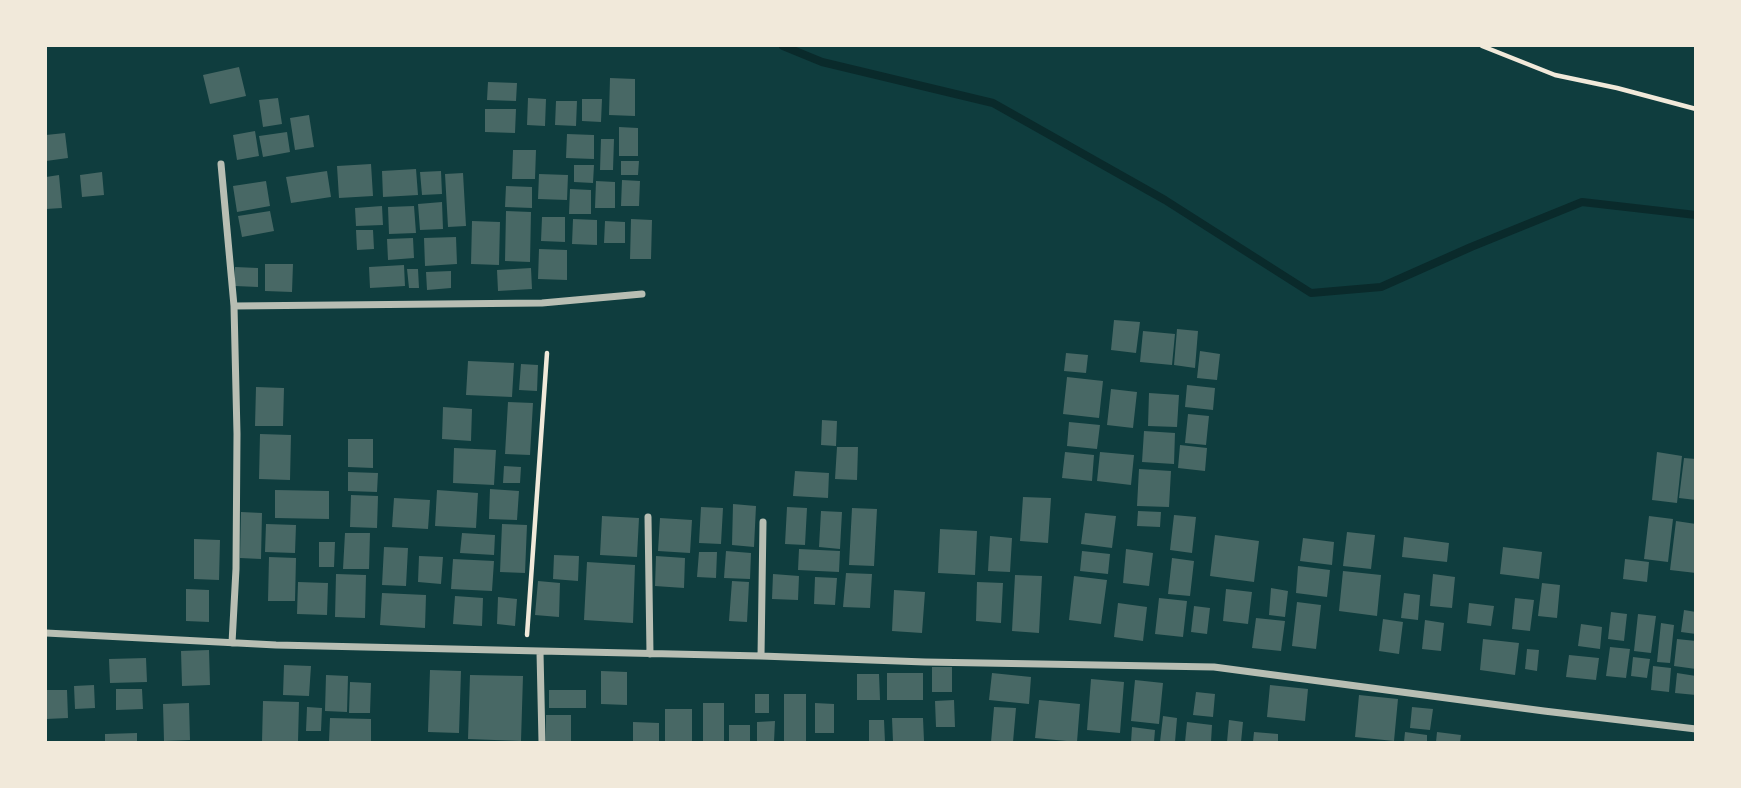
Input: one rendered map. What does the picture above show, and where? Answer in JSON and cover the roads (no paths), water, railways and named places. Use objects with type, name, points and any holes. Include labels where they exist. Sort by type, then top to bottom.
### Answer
[{"type":"street","points":[[221,164],[234,306],[237,434],[236,569],[232,643]]},
{"type":"street","points":[[234,306],[542,303],[642,294]]},
{"type":"street","points":[[648,517],[650,654]]},
{"type":"street","points":[[761,656],[763,522]]},
{"type":"street","points":[[46,633],[276,645],[1214,667],[1696,729]]},
{"type":"street","points":[[540,652],[542,743]]},
{"type":"waterway","points":[[783,46],[822,62],[993,103],[1165,200],[1311,293],[1381,287],[1582,202],[1696,215]]}]
